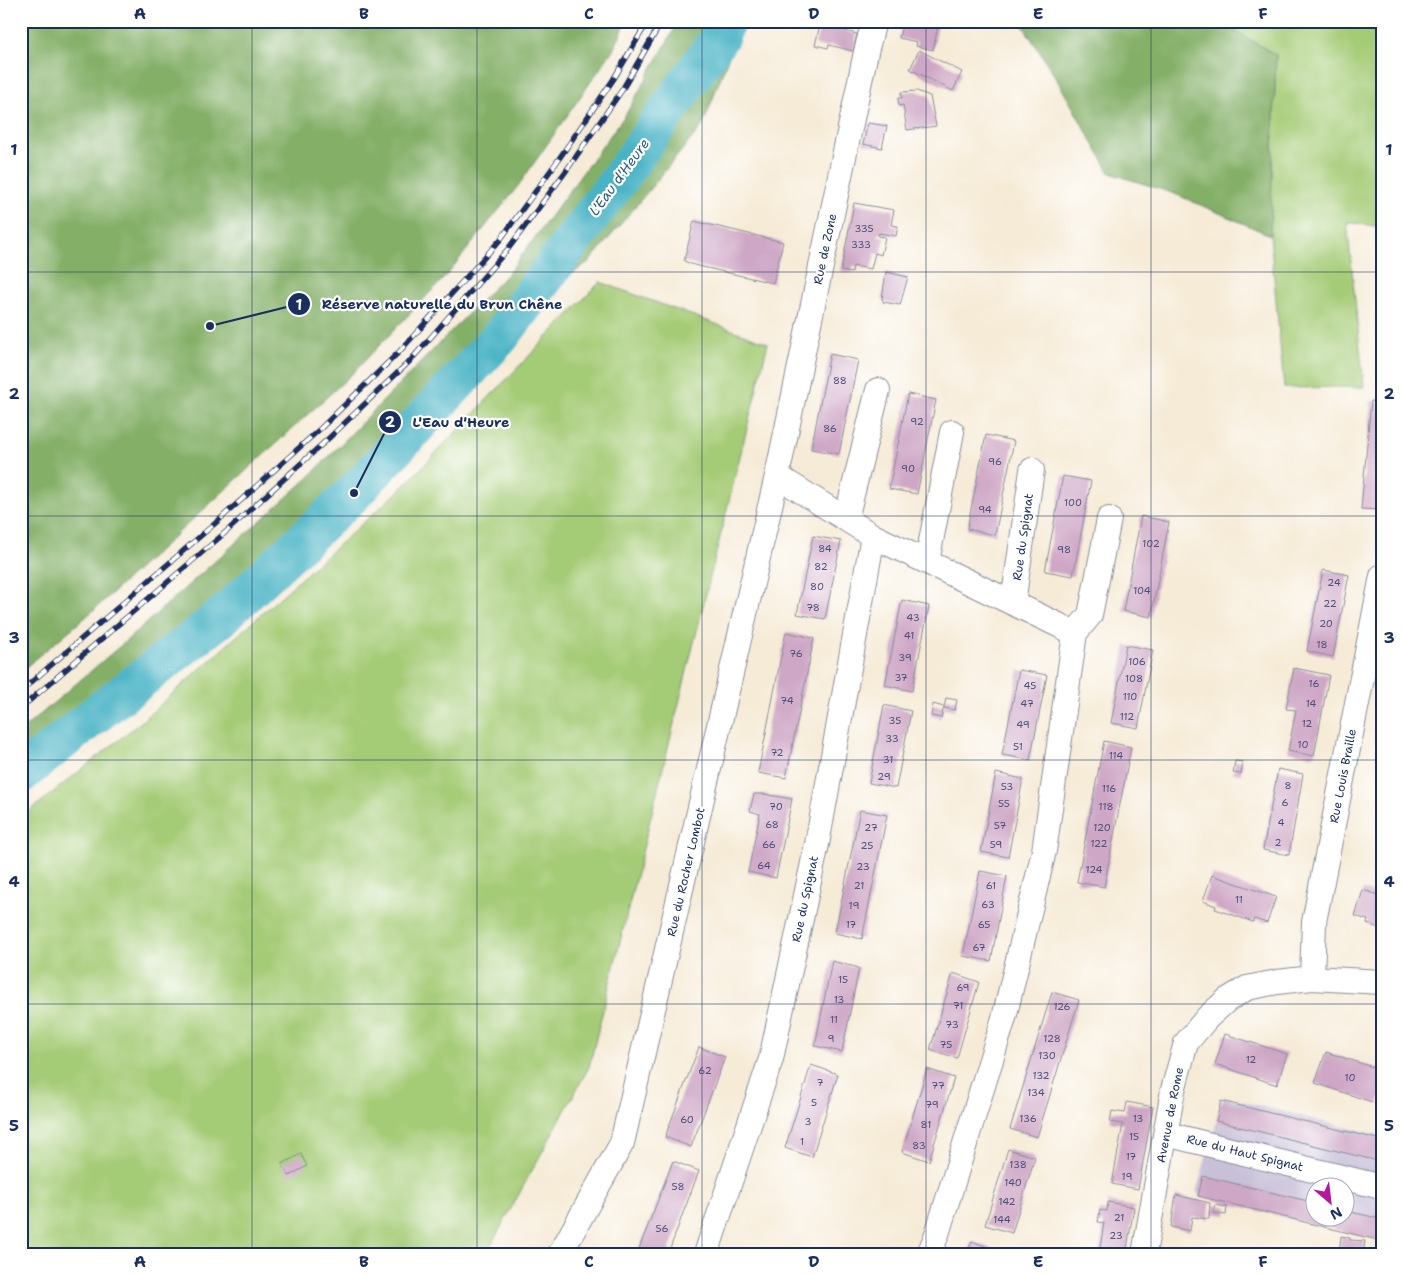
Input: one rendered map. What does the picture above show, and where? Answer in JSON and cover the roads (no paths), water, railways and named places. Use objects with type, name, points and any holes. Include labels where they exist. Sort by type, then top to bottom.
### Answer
[{"type":"street","name":"Rue de Zone","points":[[777,476],[874,21]]},
{"type":"street","points":[[846,519],[878,390]]},
{"type":"street","points":[[927,562],[952,432]]},
{"type":"street","name":"Rue du Spignat","points":[[1013,604],[1032,470]]},
{"type":"street","points":[[777,476],[874,536],[1075,633]]},
{"type":"street","name":"Rue du Rocher Lombot","points":[[560,1254],[622,1143],[777,476]]},
{"type":"street","points":[[929,1254],[940,1225],[1004,1018],[1044,851],[1075,633],[1090,615],[1109,519]]},
{"type":"street","name":"Rue du Spignat","points":[[706,1254],[771,1059],[817,844],[874,536]]},
{"type":"street","name":"Rue Louis Braille","points":[[1312,978],[1314,922],[1382,576]]},
{"type":"street","name":"Avenue de Rome","points":[[1144,1254],[1173,1090],[1186,1043],[1206,1018],[1227,1000],[1247,988],[1312,978],[1382,982]]},
{"type":"street","name":"Rue du Haut Spignat","points":[[1166,1134],[1382,1187]]},
{"type":"waterway","name":"L'Eau d'Heure","points":[[21,774],[219,619],[354,493],[500,337],[620,178],[719,38],[726,21]]},
{"type":"railway","points":[[21,691],[219,520],[321,428],[399,352],[500,240],[613,80],[648,21]]},
{"type":"railway","points":[[21,708],[227,531],[410,361],[508,249],[566,171],[622,90],[662,21]]},
{"type":"place","name":"Réserve naturelle du Brun Chêne","points":[[210,326]]},
{"type":"place","name":"L'Eau d'Heure","points":[[354,493]]}]
